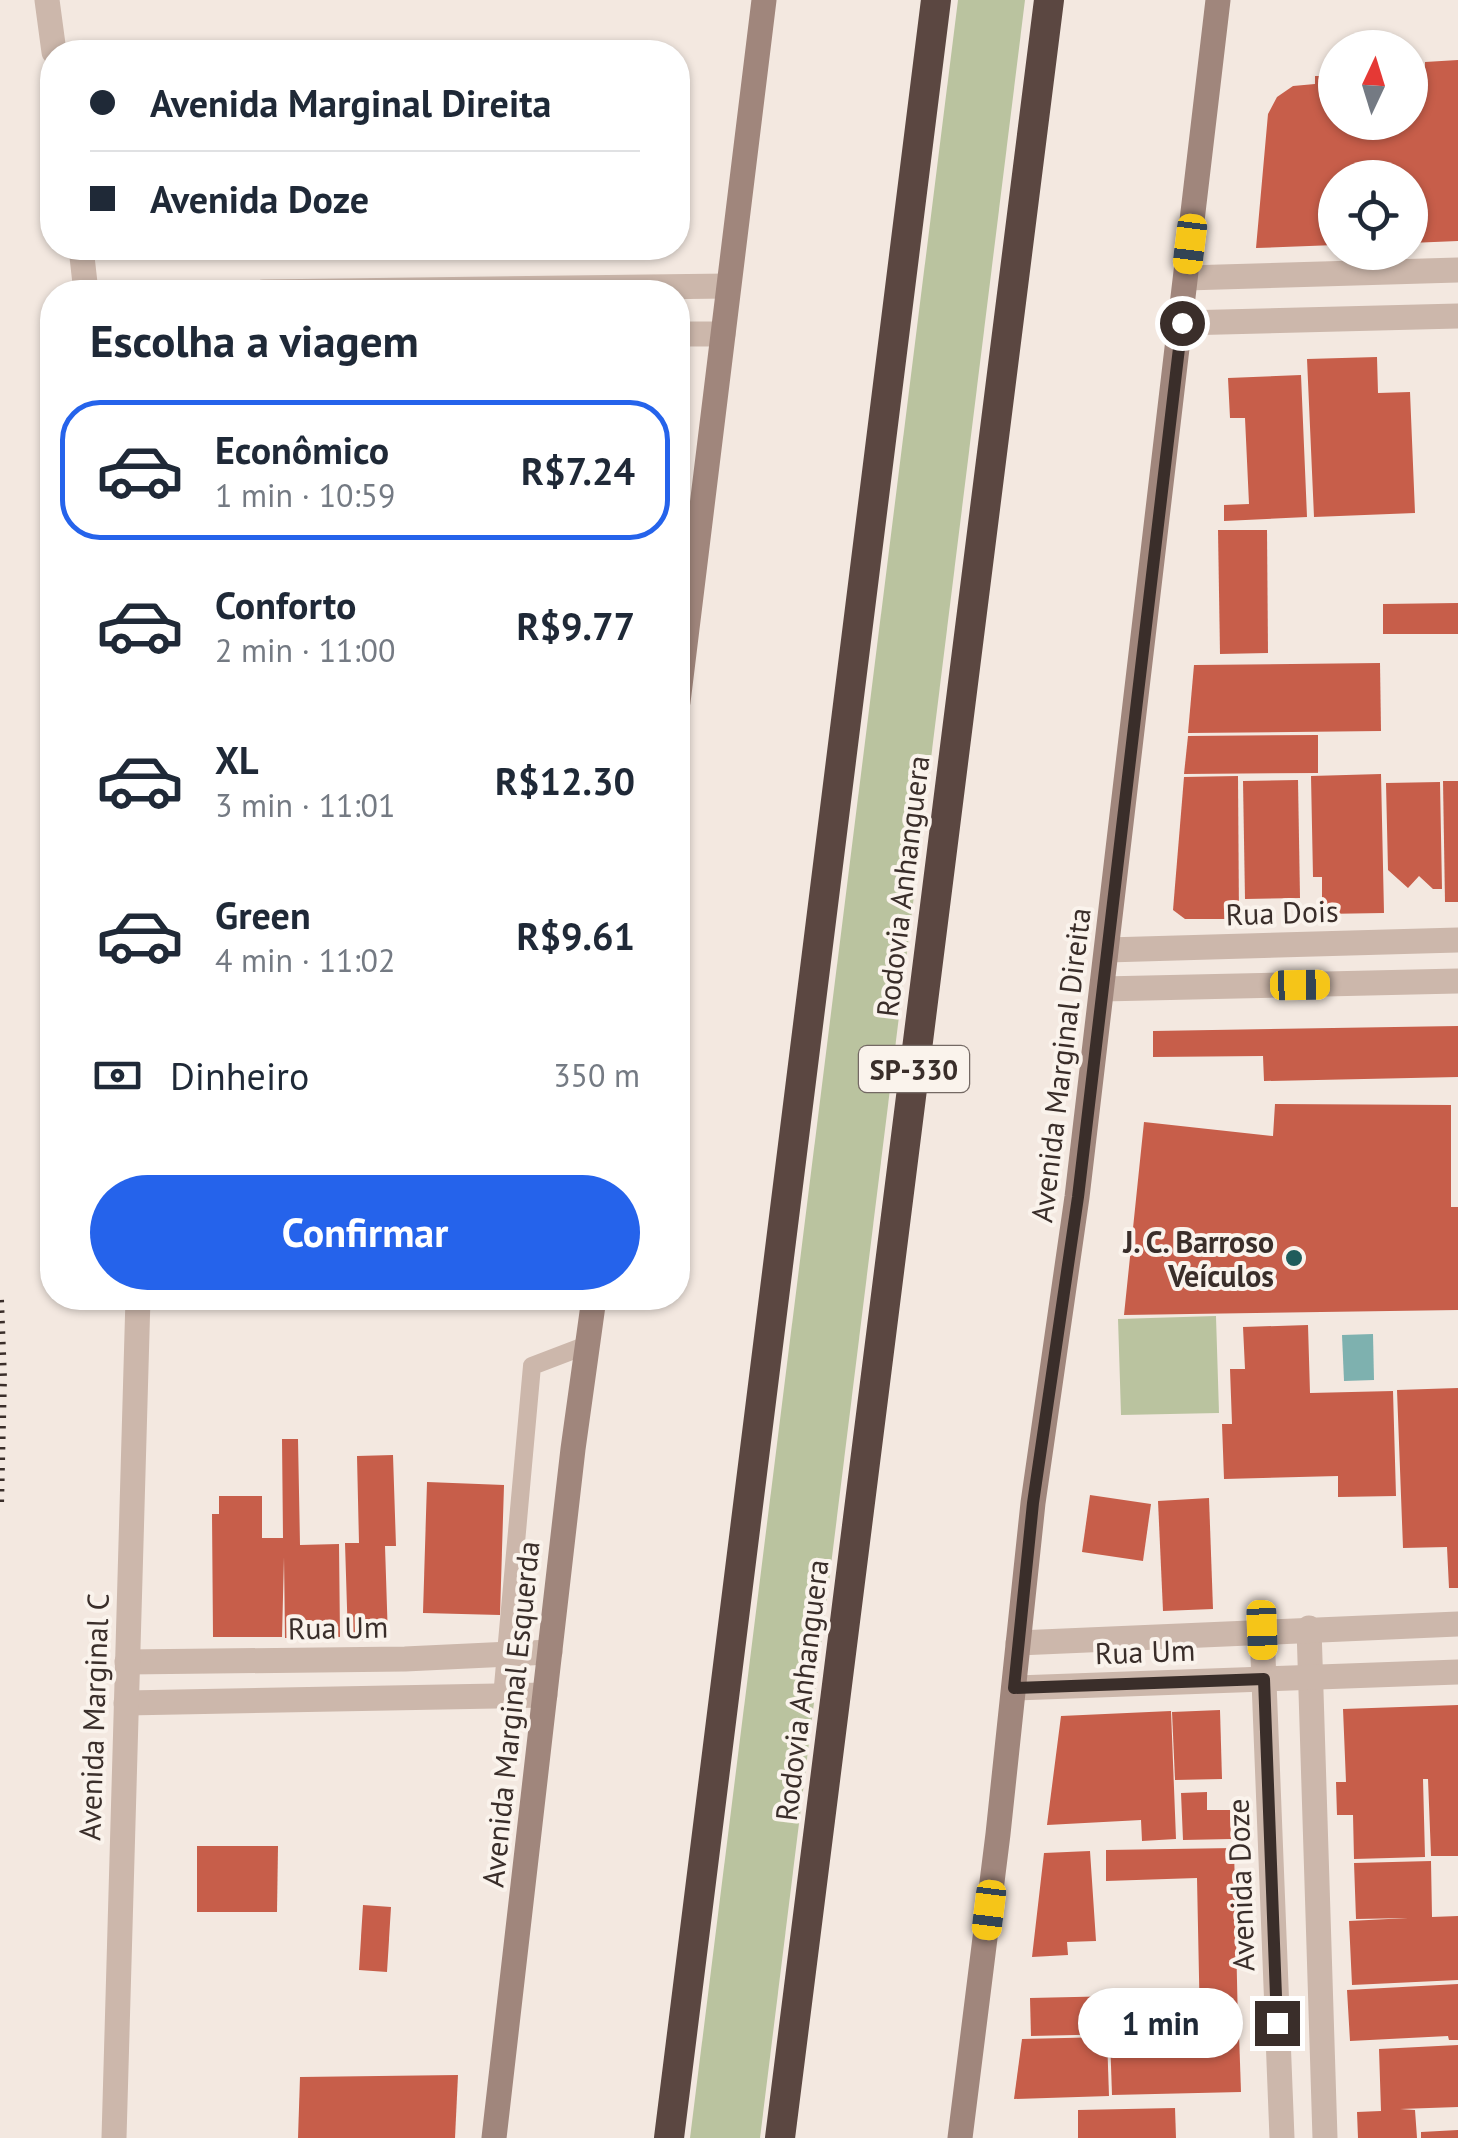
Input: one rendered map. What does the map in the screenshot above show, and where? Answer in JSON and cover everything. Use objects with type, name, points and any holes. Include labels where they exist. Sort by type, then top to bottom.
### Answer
[{"type":"highway","points":[[669,2138],[936,0]]},
{"type":"highway","name":"Rodovia Anhanguera","points":[[780,2138],[1049,0]]},
{"type":"main road","points":[[690,604],[764,0]]},
{"type":"main road","name":"Avenida Marginal Direita","points":[[960,2138],[1033,1503],[1078,1197],[1108,950],[1218,0]]},
{"type":"main road","name":"Avenida Marginal Esquerda","points":[[494,2138],[592,1310]]},
{"type":"street","points":[[47,0],[52,40]]},
{"type":"street","points":[[1186,278],[1458,270]]},
{"type":"street","points":[[690,286],[728,286]]},
{"type":"street","points":[[1182,323],[1458,316]]},
{"type":"street","points":[[690,334],[723,334]]},
{"type":"street","name":"Rua Dois","points":[[1108,950],[1458,940]]},
{"type":"street","points":[[1102,990],[1458,982]]},
{"type":"street","name":"Avenida Marginal C","points":[[114,2138],[138,1310]]},
{"type":"street","name":"Rua Um","points":[[1018,1643],[1458,1624]]},
{"type":"street","points":[[1308,1628],[1325,2138]]},
{"type":"street","name":"Avenida Doze","points":[[1262,1630],[1282,2138]]},
{"type":"street","name":"Rua Um","points":[[128,1662],[550,1652]]},
{"type":"street","name":"Rua Um","points":[[1014,1688],[1458,1672]]},
{"type":"street","points":[[126,1703],[545,1696]]},
{"type":"lane","points":[[502,1698],[532,1366],[587,1345]]},
{"type":"green space","points":[[958,0],[1025,0],[760,2138],[690,2138]]},
{"type":"green space","points":[[1216,1316],[1219,1413],[1121,1415],[1118,1319]]},
{"type":"water","points":[[1373,1334],[1374,1380],[1344,1381],[1342,1335]]},
{"type":"building","points":[[1458,60],[1458,241],[1428,242],[1428,160],[1318,160],[1318,246],[1256,248],[1268,114],[1277,97],[1293,86],[1315,84],[1318,76],[1318,140],[1428,140],[1428,62]]},
{"type":"building","points":[[1377,357],[1378,393],[1410,392],[1415,513],[1314,517],[1307,359]]},
{"type":"building","points":[[1301,375],[1307,517],[1224,521],[1224,505],[1249,504],[1245,418],[1230,418],[1228,378]]},
{"type":"building","points":[[1218,530],[1267,530],[1268,653],[1220,654]]},
{"type":"building","points":[[1458,603],[1458,634],[1383,634],[1383,604]]},
{"type":"building","points":[[1380,663],[1381,731],[1188,733],[1194,665]]},
{"type":"building","points":[[1318,735],[1318,773],[1184,774],[1188,736]]},
{"type":"building","points":[[1381,774],[1384,913],[1322,914],[1322,877],[1313,877],[1311,776]]},
{"type":"building","points":[[1238,776],[1239,919],[1185,919],[1173,910],[1184,777]]},
{"type":"building","points":[[1298,780],[1300,898],[1245,899],[1243,781]]},
{"type":"building","points":[[1443,781],[1458,781],[1458,902],[1445,902]]},
{"type":"building","points":[[1440,782],[1442,889],[1433,889],[1419,876],[1408,888],[1388,870],[1386,783]]},
{"type":"building","points":[[1458,1026],[1458,1077],[1264,1081],[1263,1056],[1153,1057],[1153,1031]]},
{"type":"building","name":"J. C. Barroso Veículos","points":[[1275,1104],[1451,1105],[1451,1207],[1458,1207],[1458,1310],[1124,1315],[1144,1122],[1273,1136]]},
{"type":"building","points":[[1308,1325],[1310,1393],[1393,1391],[1396,1496],[1338,1497],[1338,1476],[1224,1479],[1222,1424],[1232,1424],[1230,1369],[1245,1369],[1243,1327]]},
{"type":"building","points":[[1458,1388],[1458,1588],[1449,1588],[1447,1547],[1403,1548],[1397,1390]]},
{"type":"building","points":[[282,1439],[298,1439],[300,1545],[339,1544],[340,1637],[285,1638],[284,1557],[282,1637],[213,1637],[212,1514],[219,1514],[219,1496],[262,1496],[262,1538],[283,1538]]},
{"type":"building","points":[[393,1455],[396,1546],[385,1546],[388,1639],[348,1640],[345,1543],[359,1543],[357,1456]]},
{"type":"building","points":[[427,1482],[504,1485],[500,1615],[423,1613]]},
{"type":"building","points":[[1090,1495],[1151,1504],[1143,1561],[1082,1552]]},
{"type":"building","points":[[1209,1498],[1213,1609],[1163,1611],[1158,1501]]},
{"type":"building","points":[[1458,1705],[1458,1856],[1431,1856],[1428,1779],[1423,1779],[1425,1857],[1354,1859],[1353,1815],[1337,1815],[1336,1782],[1346,1782],[1343,1709]]},
{"type":"building","points":[[1220,1710],[1222,1779],[1175,1780],[1172,1712]]},
{"type":"building","points":[[1171,1711],[1176,1839],[1142,1841],[1141,1820],[1047,1825],[1061,1716]]},
{"type":"building","points":[[1207,1792],[1207,1810],[1230,1810],[1231,1839],[1183,1840],[1181,1793]]},
{"type":"building","points":[[197,1846],[278,1846],[277,1912],[197,1912]]},
{"type":"building","points":[[1234,1848],[1238,2025],[1200,2026],[1197,1878],[1106,1881],[1106,1850]]},
{"type":"building","points":[[1090,1851],[1096,1941],[1067,1942],[1068,1955],[1032,1957],[1044,1853]]},
{"type":"building","points":[[1431,1861],[1432,1917],[1458,1916],[1458,1980],[1352,1985],[1349,1921],[1408,1918],[1356,1919],[1354,1863]]},
{"type":"building","points":[[363,1905],[391,1907],[387,1972],[359,1970]]},
{"type":"building","points":[[1458,1984],[1458,2040],[1449,2040],[1448,2036],[1350,2041],[1347,1990]]},
{"type":"building","points":[[1119,1996],[1120,2034],[1031,2036],[1030,1998]]},
{"type":"building","points":[[1239,2034],[1241,2092],[1112,2095],[1110,2037]]},
{"type":"building","points":[[1107,2037],[1109,2096],[1014,2099],[1022,2039]]},
{"type":"building","points":[[1458,2045],[1458,2107],[1400,2109],[1415,2110],[1417,2138],[1358,2138],[1357,2112],[1381,2111],[1379,2049]]},
{"type":"building","points":[[458,2075],[455,2138],[298,2138],[300,2077]]},
{"type":"building","points":[[1175,2108],[1176,2138],[1078,2138],[1078,2110]]},
{"type":"building","points":[[1458,2130],[1458,2138],[1421,2138],[1421,2132]]},
{"type":"railway","points":[[0,1300],[0,1505]]},
{"type":"place","name":"J. C. Barroso Veículos","points":[[1294,1258]]},
{"type":"route","points":[[1182,323],[1078,1197],[1033,1503],[1014,1688],[1264,1679],[1277,2023]]}]
